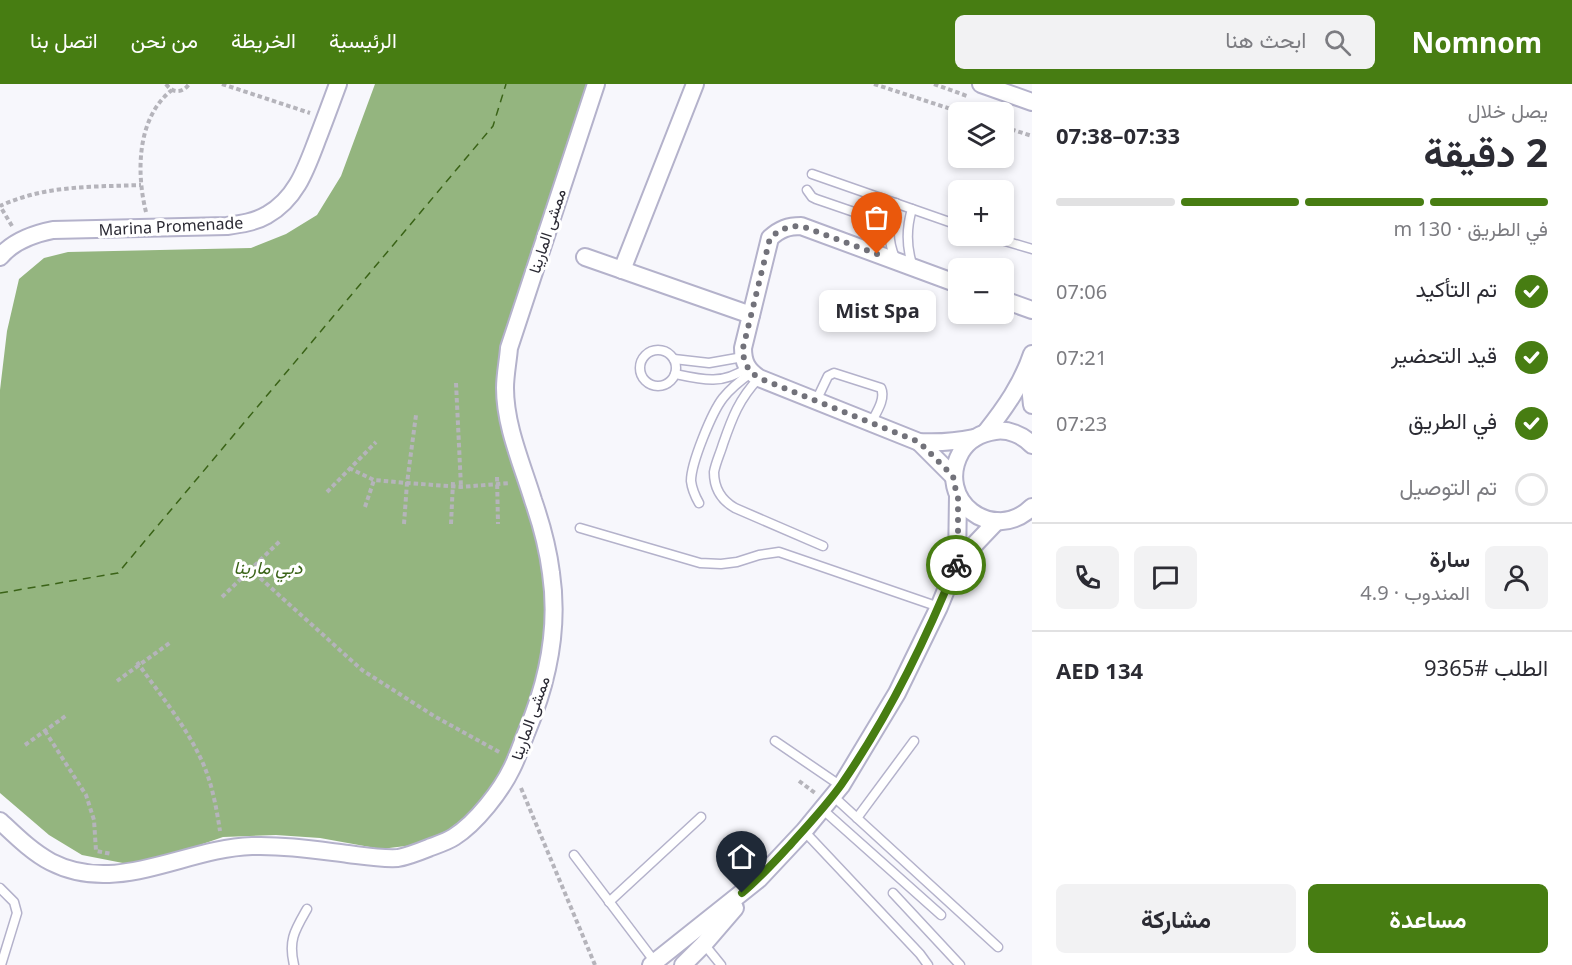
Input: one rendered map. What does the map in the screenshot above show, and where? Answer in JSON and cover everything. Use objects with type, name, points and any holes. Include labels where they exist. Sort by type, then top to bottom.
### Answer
[{"type":"street","name":"Marina Promenade","points":[[0,257],[20,241],[53,230],[227,226],[248,223],[268,215],[285,202],[298,186],[338,84]]},
{"type":"street","name":"ممشى المارينا","points":[[0,821],[32,850],[51,862],[77,873],[100,875],[128,873],[224,849],[247,846],[276,846],[381,858],[400,857],[454,837],[478,816],[495,796],[536,710],[549,664],[555,617],[552,574],[544,537],[510,424],[505,388],[509,348],[596,84]]},
{"type":"street","points":[[622,270],[695,84]]},
{"type":"street","points":[[981,84],[1028,101]]},
{"type":"street","points":[[948,280],[801,226],[784,228],[770,238],[743,348],[750,369],[816,401],[919,442],[947,443],[1001,430],[1016,434],[1032,445]]},
{"type":"street","points":[[585,257],[751,315]]},
{"type":"street","points":[[1014,304],[1032,310]]},
{"type":"street","points":[[1030,360],[1032,405]]},
{"type":"street","points":[[1030,360],[1017,390],[1002,412],[980,435],[963,448],[956,461],[953,476],[958,496],[965,506],[974,514],[985,519],[997,522],[1017,518],[1030,510]]},
{"type":"street","points":[[919,442],[953,476]]},
{"type":"street","points":[[683,965],[704,944],[837,791],[897,693],[939,607],[957,563],[958,496]]},
{"type":"street","points":[[957,563],[997,522]]},
{"type":"street","points":[[653,963],[759,879]]},
{"type":"lane","points":[[812,174],[948,222]]},
{"type":"lane","points":[[807,190],[816,199],[889,224]]},
{"type":"lane","points":[[896,203],[889,224],[890,243],[896,261]]},
{"type":"lane","points":[[912,209],[907,246],[913,267]]},
{"type":"lane","points":[[1014,245],[1032,249]]},
{"type":"lane","points":[[663,350],[674,359],[675,374],[666,384],[651,385],[641,376],[640,362],[649,351],[663,350]]},
{"type":"lane","points":[[674,359],[750,369]]},
{"type":"lane","points":[[675,374],[720,380],[750,369]]},
{"type":"lane","points":[[699,503],[692,488],[692,473],[709,422],[722,399],[750,369]]},
{"type":"lane","points":[[750,369],[751,386],[738,404],[714,472],[717,490],[724,501],[735,508],[823,546]]},
{"type":"lane","points":[[816,401],[828,376],[834,373],[881,388],[883,397],[871,423]]},
{"type":"lane","points":[[580,528],[700,563],[737,562],[779,552],[939,607]]},
{"type":"lane","points":[[775,741],[837,791],[857,818],[998,946]]},
{"type":"lane","points":[[857,818],[914,741]]},
{"type":"lane","points":[[822,809],[941,915]]},
{"type":"lane","points":[[609,902],[701,817]]},
{"type":"lane","points":[[804,831],[928,965]]},
{"type":"lane","points":[[574,855],[653,963]]},
{"type":"lane","points":[[0,888],[14,902],[17,913],[1,965]]},
{"type":"lane","points":[[893,893],[960,965]]},
{"type":"lane","points":[[294,965],[293,933],[307,909]]},
{"type":"lane","points":[[704,944],[721,965]]},
{"type":"path","points":[[166,84],[172,90],[182,91],[189,84]]},
{"type":"path","points":[[222,84],[326,118]]},
{"type":"path","points":[[874,84],[948,108]]},
{"type":"path","points":[[151,229],[141,185],[142,148],[148,121],[158,104],[172,90]]},
{"type":"path","points":[[1014,130],[1032,136]]},
{"type":"path","points":[[0,206],[17,198],[54,189],[141,185]]},
{"type":"path","points":[[456,383],[461,487]]},
{"type":"path","points":[[404,524],[416,415]]},
{"type":"path","points":[[327,492],[376,442]]},
{"type":"path","points":[[349,468],[374,480],[407,483],[461,487],[516,482]]},
{"type":"path","points":[[497,477],[498,524]]},
{"type":"path","points":[[365,507],[374,480]]},
{"type":"path","points":[[451,524],[453,482]]},
{"type":"path","points":[[222,597],[280,542]]},
{"type":"path","points":[[249,568],[362,670],[511,763],[595,965]]},
{"type":"path","points":[[117,681],[171,642]]},
{"type":"path","points":[[137,662],[200,756],[214,795],[220,831]]},
{"type":"path","points":[[25,745],[67,715]]},
{"type":"path","points":[[45,731],[86,795],[94,820],[96,851],[119,855]]},
{"type":"path","points":[[210,834],[231,831]]},
{"type":"water","name":"دبي مارينا","points":[[375,84],[589,84],[500,402],[548,569],[547,664],[497,785],[470,813],[444,833],[422,844],[381,849],[320,838],[276,835],[223,837],[185,850],[128,864],[82,855],[49,835],[0,793],[0,390],[7,331],[19,279],[44,258],[68,252],[251,248],[286,234],[317,215],[341,176]]},
{"type":"ferry route","points":[[0,593],[118,573],[493,126],[506,84]]},
{"type":"way so far","points":[[877,254],[801,226],[792,226],[776,232],[770,238],[743,348],[743,357],[747,368],[759,378],[919,442],[931,453],[953,476],[958,496],[956,565]]},
{"type":"place","name":"Mist Spa","points":[[877,254]]},
{"type":"route","points":[[742,893],[759,879],[804,831],[841,786],[897,693],[939,607],[956,565]]}]
